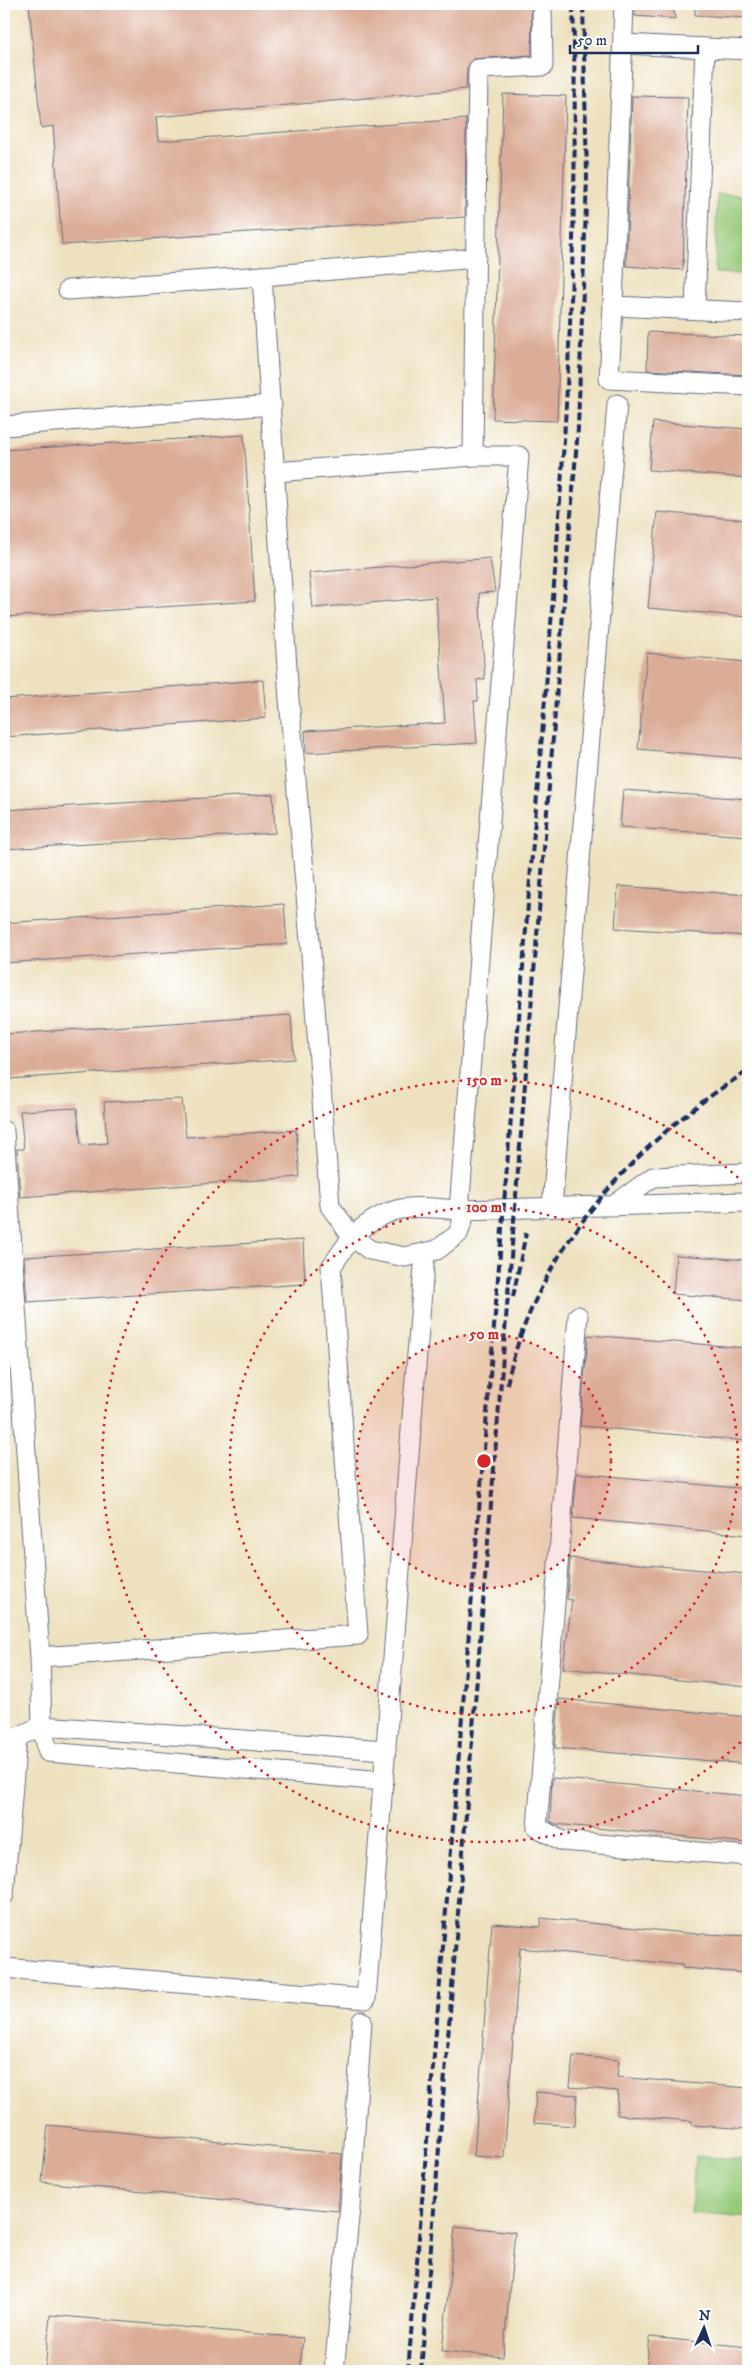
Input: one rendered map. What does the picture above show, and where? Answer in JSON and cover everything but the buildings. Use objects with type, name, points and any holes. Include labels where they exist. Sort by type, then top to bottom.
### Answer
[{"type":"street","points":[[473,456],[478,69],[543,66],[542,4]]},
{"type":"street","points":[[624,4],[609,379],[748,386]]},
{"type":"street","points":[[623,44],[748,50]]},
{"type":"street","points":[[695,309],[705,48]]},
{"type":"street","points":[[68,290],[476,258]]},
{"type":"street","points":[[262,276],[272,405],[289,699],[330,1206],[352,1237],[370,1250],[405,1257],[438,1250],[458,1234],[463,1220],[458,1210],[519,456],[473,456],[276,472]]},
{"type":"street","points":[[613,306],[748,312]]},
{"type":"street","points":[[552,1207],[617,404]]},
{"type":"street","points":[[4,426],[272,405]]},
{"type":"street","points":[[4,1131],[40,1657],[42,1726],[48,1752],[384,1781]]},
{"type":"street","points":[[613,1206],[653,1177],[748,1173]]},
{"type":"street","points":[[40,1657],[358,1635],[331,1267],[352,1237],[370,1220],[394,1210],[415,1206],[458,1210],[748,1202]]},
{"type":"street","points":[[4,1968],[366,1999],[425,1253]]},
{"type":"street","points":[[578,1316],[537,1827],[562,1841],[748,1856]]},
{"type":"street","points":[[4,1895],[17,1737],[42,1726],[386,1750]]},
{"type":"street","points":[[334,2371],[350,2207],[362,2022]]},
{"type":"green space","points":[[717,194],[748,195],[748,274],[715,273]]},
{"type":"green space","points":[[695,2156],[748,2160],[748,2218],[691,2213]]},
{"type":"railway","points":[[408,2371],[561,492],[573,248],[575,126],[573,4]]},
{"type":"railway","points":[[421,2371],[578,428],[587,177],[583,4]]},
{"type":"railway","points":[[507,1384],[521,1335],[541,1289],[566,1245],[596,1204],[630,1166],[667,1130],[707,1099],[748,1071]]},
{"type":"railway","points":[[513,1297],[526,1233]]}]
